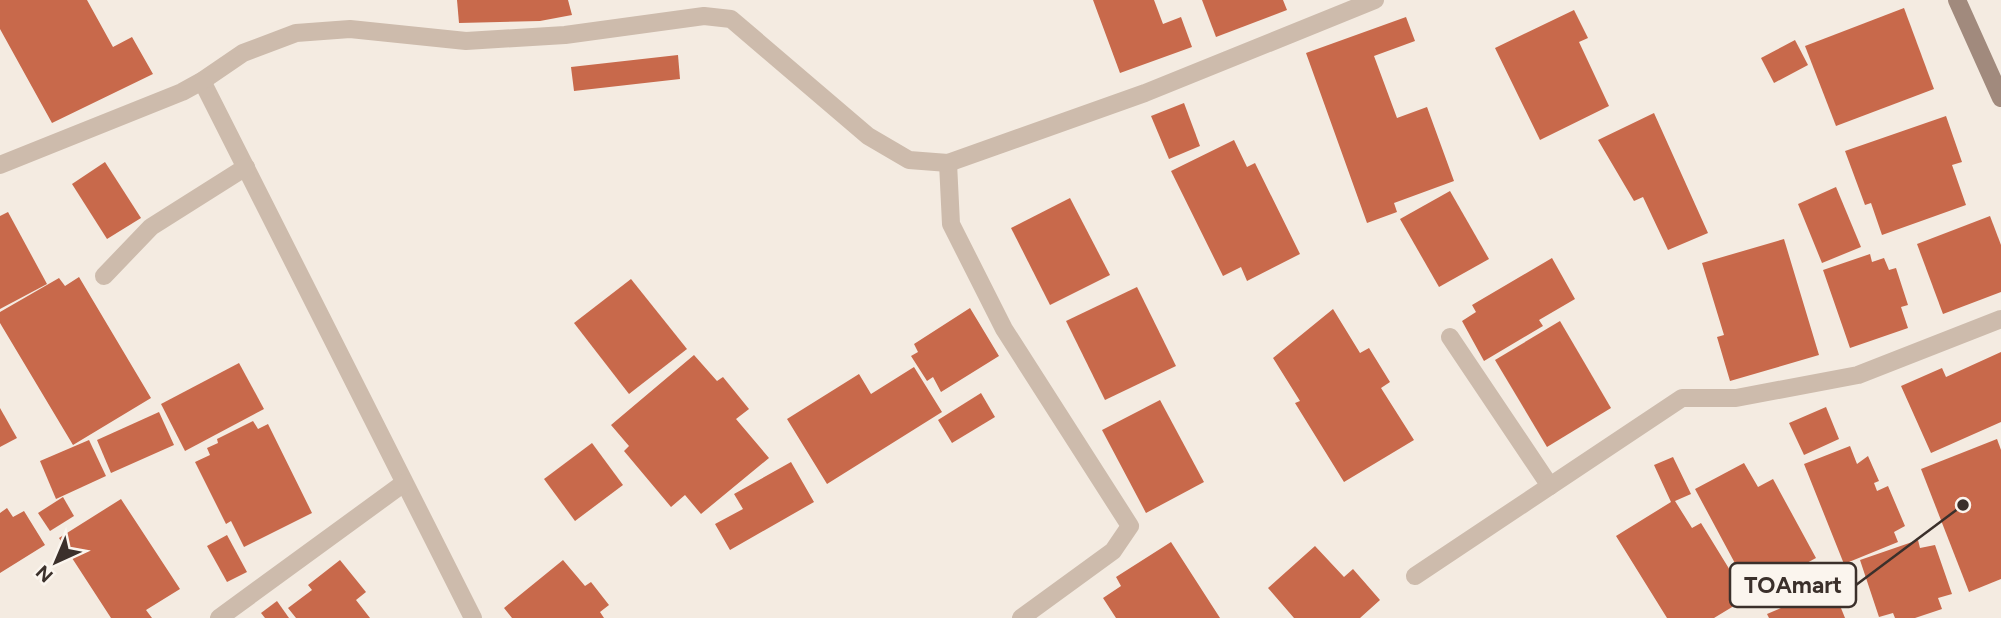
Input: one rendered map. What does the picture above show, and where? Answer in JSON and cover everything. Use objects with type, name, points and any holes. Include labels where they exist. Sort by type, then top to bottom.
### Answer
[{"type":"main road","points":[[1957,0],[2001,98]]},
{"type":"street","points":[[0,164],[182,92],[243,53],[296,33],[350,29],[466,41],[565,35],[704,16],[731,19],[868,136],[909,160],[948,163],[1145,93],[1375,0]]},
{"type":"street","points":[[202,81],[473,618]]},
{"type":"street","points":[[948,163],[951,224],[1004,329],[1130,526],[1113,551],[1021,618]]},
{"type":"street","points":[[104,275],[151,227],[246,167]]},
{"type":"street","points":[[1415,576],[1682,398],[1737,398],[1858,375],[2001,319]]},
{"type":"street","points":[[1450,337],[1550,486]]},
{"type":"street","points":[[219,618],[404,483]]},
{"type":"building","points":[[0,0],[87,0],[113,47],[132,37],[153,74],[52,123],[0,29]]},
{"type":"building","points":[[457,0],[568,0],[572,15],[540,21],[459,23]]},
{"type":"building","points":[[1093,0],[1154,0],[1163,24],[1181,17],[1192,47],[1120,73]]},
{"type":"building","points":[[1202,0],[1283,0],[1287,10],[1216,37]]},
{"type":"building","points":[[1904,8],[1934,89],[1836,126],[1805,46]]},
{"type":"building","points":[[1574,10],[1588,38],[1579,42],[1609,106],[1540,140],[1495,48]]},
{"type":"building","points":[[1406,17],[1415,41],[1374,56],[1397,118],[1427,107],[1454,181],[1394,203],[1397,212],[1367,223],[1306,53]]},
{"type":"building","points":[[1795,40],[1808,65],[1774,83],[1761,58]]},
{"type":"building","points":[[678,55],[680,79],[574,91],[571,67]]},
{"type":"building","points":[[1184,103],[1200,146],[1169,159],[1151,116]]},
{"type":"building","points":[[1654,113],[1708,233],[1668,250],[1643,197],[1634,201],[1598,140]]},
{"type":"building","points":[[1946,116],[1962,162],[1952,165],[1966,205],[1882,235],[1871,203],[1865,205],[1845,151]]},
{"type":"building","points":[[1234,140],[1247,167],[1255,163],[1300,254],[1247,281],[1241,267],[1223,276],[1171,171]]},
{"type":"building","points":[[105,162],[141,218],[107,239],[72,184]]},
{"type":"building","points":[[1836,187],[1861,247],[1822,263],[1798,204]]},
{"type":"building","points":[[1450,191],[1489,259],[1439,287],[1400,219]]},
{"type":"building","points":[[1070,198],[1110,275],[1050,305],[1011,228]]},
{"type":"building","points":[[8,212],[47,284],[0,309],[0,216]]},
{"type":"building","points":[[1990,216],[2001,245],[2001,292],[1943,314],[1917,244]]},
{"type":"building","points":[[1784,239],[1819,355],[1730,381],[1717,337],[1724,335],[1702,263]]},
{"type":"building","points":[[1870,254],[1872,262],[1884,258],[1889,270],[1896,268],[1908,305],[1901,307],[1908,328],[1850,348],[1823,270]]},
{"type":"building","points":[[1552,258],[1575,299],[1539,320],[1543,326],[1484,361],[1462,321],[1476,312],[1472,305]]},
{"type":"building","points":[[79,277],[151,398],[73,445],[0,323],[0,312],[59,278],[65,286]]},
{"type":"building","points":[[631,279],[687,349],[629,394],[574,323]]},
{"type":"building","points":[[1137,287],[1176,366],[1105,400],[1066,321]]},
{"type":"building","points":[[970,308],[999,356],[941,392],[933,377],[927,381],[911,356],[918,352],[914,344]]},
{"type":"building","points":[[1333,309],[1360,353],[1369,348],[1390,382],[1381,388],[1414,440],[1344,482],[1295,403],[1300,401],[1273,358]]},
{"type":"building","points":[[1560,321],[1611,408],[1547,447],[1495,360]]},
{"type":"building","points":[[2001,352],[2001,422],[1931,453],[1901,386],[1942,368],[1946,377]]},
{"type":"building","points":[[694,355],[717,381],[723,377],[749,409],[736,419],[769,458],[701,514],[685,495],[671,507],[624,451],[629,446],[611,425]]},
{"type":"building","points":[[239,363],[264,409],[185,451],[161,404]]},
{"type":"building","points":[[914,367],[942,412],[827,484],[787,419],[859,374],[871,394]]},
{"type":"building","points":[[981,393],[995,417],[952,443],[938,420]]},
{"type":"building","points":[[1160,400],[1204,482],[1146,513],[1102,430]]},
{"type":"building","points":[[1826,407],[1839,439],[1804,455],[1789,423]]},
{"type":"building","points":[[0,408],[17,438],[0,447]]},
{"type":"building","points":[[159,412],[174,445],[111,473],[97,440]]},
{"type":"building","points":[[253,421],[258,429],[268,424],[312,513],[244,547],[231,521],[226,524],[195,462],[210,455],[207,448],[218,443],[217,439]]},
{"type":"building","points":[[1997,439],[2001,450],[2001,579],[1969,592],[1921,469]]},
{"type":"building","points":[[89,440],[106,476],[56,499],[40,461]]},
{"type":"building","points":[[592,443],[623,485],[575,521],[544,479]]},
{"type":"building","points":[[1850,446],[1857,464],[1868,456],[1879,481],[1874,483],[1877,491],[1888,486],[1905,526],[1894,532],[1898,542],[1844,564],[1804,464]]},
{"type":"building","points":[[1673,457],[1691,494],[1675,501],[1692,528],[1701,523],[1747,598],[1714,618],[1667,618],[1616,536],[1671,502],[1654,465]]},
{"type":"building","points":[[791,462],[814,502],[730,550],[715,524],[743,509],[734,494]]},
{"type":"building","points":[[1744,463],[1758,487],[1773,479],[1816,558],[1751,593],[1695,489]]},
{"type":"building","points":[[63,497],[74,516],[50,531],[38,513]]},
{"type":"building","points":[[121,499],[180,589],[146,610],[152,618],[111,618],[59,538]]},
{"type":"building","points":[[7,508],[13,517],[24,511],[45,545],[0,573],[0,513]]},
{"type":"building","points":[[227,535],[247,572],[227,582],[207,546]]},
{"type":"building","points":[[1918,540],[1920,548],[1935,545],[1952,594],[1938,598],[1942,609],[1915,618],[1895,618],[1893,613],[1879,617],[1860,560]]},
{"type":"building","points":[[1171,542],[1220,618],[1116,618],[1103,598],[1121,586],[1116,577]]},
{"type":"building","points":[[1315,546],[1344,577],[1353,569],[1380,600],[1360,618],[1294,618],[1268,588]]},
{"type":"building","points":[[340,560],[366,592],[356,600],[370,618],[296,618],[288,608],[312,590],[308,585]]},
{"type":"building","points":[[563,560],[585,586],[591,582],[609,605],[600,612],[604,618],[512,618],[504,608]]},
{"type":"building","points":[[1832,586],[1845,618],[1769,618],[1767,614]]},
{"type":"building","points":[[277,601],[289,618],[265,618],[261,613]]},
{"type":"place","name":"TOAmart","points":[[1963,505]]}]
